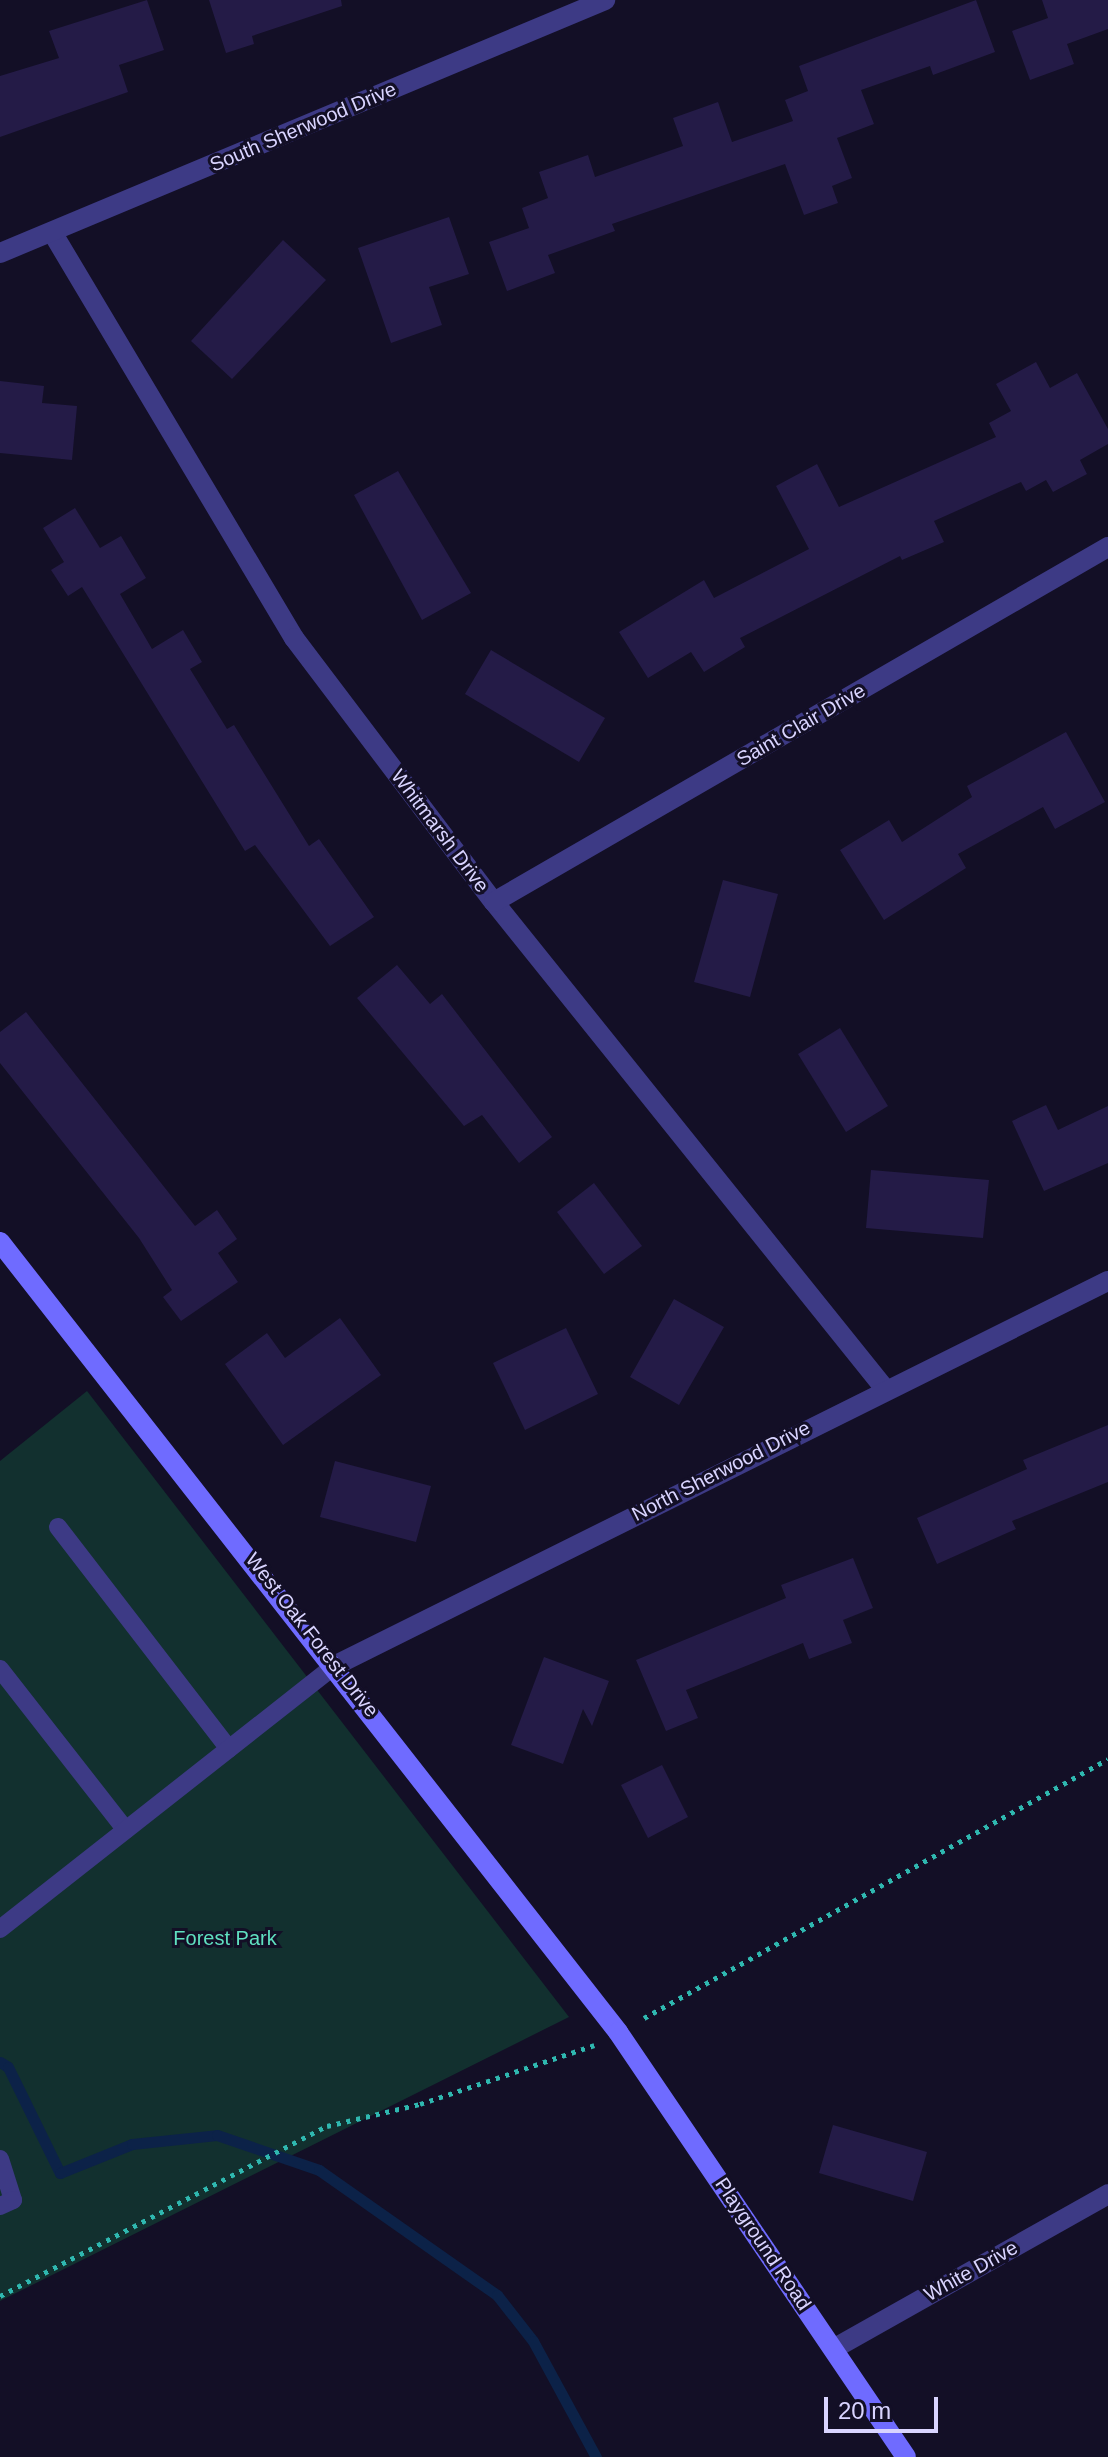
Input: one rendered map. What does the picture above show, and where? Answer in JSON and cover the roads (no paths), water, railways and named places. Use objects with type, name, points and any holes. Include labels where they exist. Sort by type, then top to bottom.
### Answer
[{"type":"main road","name":"West Oak Forest Drive","points":[[0,1242],[336,1665],[618,2032]]},
{"type":"main road","name":"Playground Road","points":[[618,2032],[906,2457]]},
{"type":"street","name":"South Sherwood Drive","points":[[0,253],[605,0]]},
{"type":"street","name":"Whitmarsh Drive","points":[[52,232],[294,638],[494,902],[885,1389]]},
{"type":"street","name":"Saint Clair Drive","points":[[494,902],[1108,547]]},
{"type":"street","name":"North Sherwood Drive","points":[[336,1665],[885,1389],[1108,1281]]},
{"type":"street","name":"White Drive","points":[[835,2348],[1108,2194]]},
{"type":"lane","points":[[58,1527],[229,1749]]},
{"type":"lane","points":[[0,1929],[336,1665]]},
{"type":"lane","points":[[0,1669],[126,1830]]},
{"type":"lane","points":[[0,2159],[13,2200],[0,2206]]},
{"type":"waterway","points":[[0,2062],[8,2067],[60,2173],[132,2144],[217,2135],[319,2170],[497,2295],[533,2341],[596,2457]]},
{"type":"park label","name":"Forest Park","points":[[225,1938]]}]
